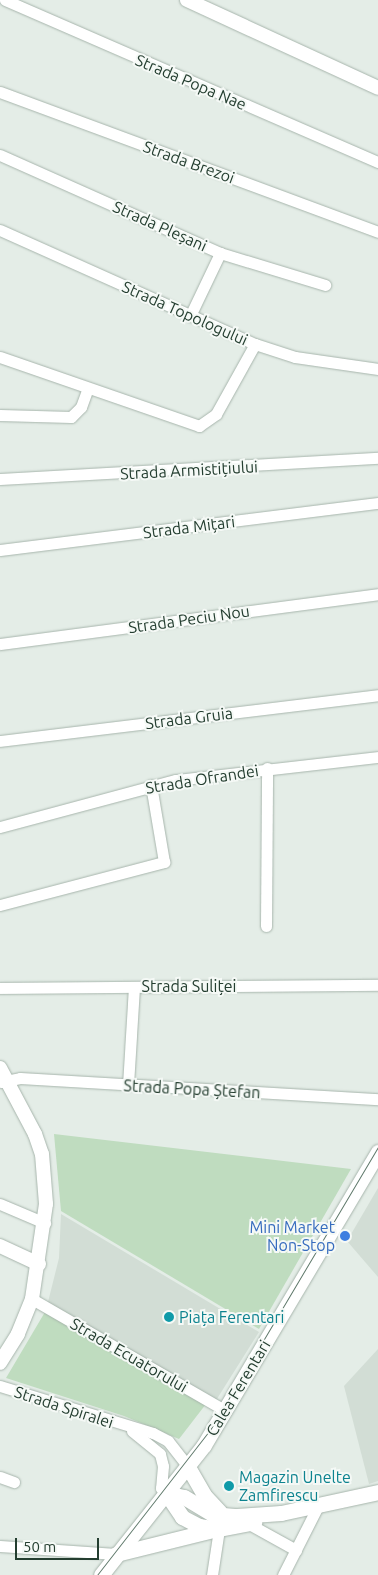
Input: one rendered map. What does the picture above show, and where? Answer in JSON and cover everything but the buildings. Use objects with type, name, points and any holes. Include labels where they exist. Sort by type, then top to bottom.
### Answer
[{"type":"main road","name":"Calea Ferentari","points":[[101,1575],[188,1467],[226,1411],[378,1152]]},
{"type":"main road","points":[[188,1467],[221,1522]]},
{"type":"main road","points":[[116,1554],[221,1522],[318,1506],[378,1492]]},
{"type":"main road","points":[[166,1493],[184,1498],[212,1514],[221,1522],[248,1524],[281,1513]]},
{"type":"street","name":"Strada Popa Nae","points":[[5,0],[378,162]]},
{"type":"street","points":[[187,0],[378,88]]},
{"type":"street","name":"Strada Brezoi","points":[[0,92],[378,232]]},
{"type":"street","name":"Strada Pleșani","points":[[0,155],[220,253],[325,285]]},
{"type":"street","name":"Strada Topologului","points":[[0,230],[255,344],[295,357],[378,368]]},
{"type":"street","points":[[190,316],[220,253]]},
{"type":"street","points":[[0,357],[189,425],[205,424],[216,414],[255,344]]},
{"type":"street","points":[[0,415],[71,417],[81,407],[88,388]]},
{"type":"street","name":"Strada Armistițiului","points":[[0,478],[378,458]]},
{"type":"street","name":"Strada Mițari","points":[[0,550],[378,503]]},
{"type":"street","name":"Strada Peciu Nou","points":[[0,644],[378,594]]},
{"type":"street","name":"Strada Gruia","points":[[0,741],[378,695]]},
{"type":"street","name":"Strada Ofrandei","points":[[0,827],[151,786],[267,768],[378,757]]},
{"type":"street","points":[[266,926],[267,768]]},
{"type":"street","points":[[0,905],[164,862],[151,786]]},
{"type":"street","name":"Strada Suliței","points":[[0,988],[378,985]]},
{"type":"street","points":[[128,1086],[134,987]]},
{"type":"street","points":[[2,1077],[35,1134],[42,1154],[46,1180],[45,1223],[32,1299],[26,1317],[2,1357]]},
{"type":"street","name":"Strada Popa Ștefan","points":[[2,1077],[128,1086],[378,1099]]},
{"type":"street","points":[[0,1204],[45,1223]]},
{"type":"street","points":[[0,1246],[39,1264]]},
{"type":"street","name":"Strada Ecuatorului","points":[[32,1299],[226,1411]]},
{"type":"street","name":"Strada Spiralei","points":[[0,1386],[129,1428],[153,1433],[168,1441],[188,1467]]},
{"type":"street","name":"Strada Spiralei","points":[[129,1428],[160,1454],[163,1466],[162,1488],[166,1493]]},
{"type":"street","points":[[0,1477],[14,1482]]},
{"type":"street","points":[[283,1575],[318,1506]]},
{"type":"street","points":[[212,1575],[221,1522]]},
{"type":"street","points":[[248,1524],[296,1550]]},
{"type":"street","points":[[0,1546],[116,1554]]},
{"type":"shaded area","points":[[378,1188],[378,1277],[347,1241]]},
{"type":"shaded area","name":"Piața Ferentari","points":[[61,1214],[259,1332],[215,1402],[47,1306],[59,1258]]},
{"type":"shaded area","points":[[378,1349],[378,1481],[369,1484],[344,1386]]},
{"type":"green space","points":[[54,1134],[351,1169],[259,1329],[61,1211]]},
{"type":"green space","points":[[45,1312],[206,1404],[179,1439],[124,1416],[6,1378]]},
{"type":"tram line","points":[[97,1575],[210,1430],[378,1147]]},
{"type":"place","name":"Mini Market Non-Stop","points":[[345,1236]]},
{"type":"place","name":"Piața Ferentari","points":[[169,1317]]},
{"type":"place","name":"Magazin Unelte Zamfirescu","points":[[229,1486]]}]
